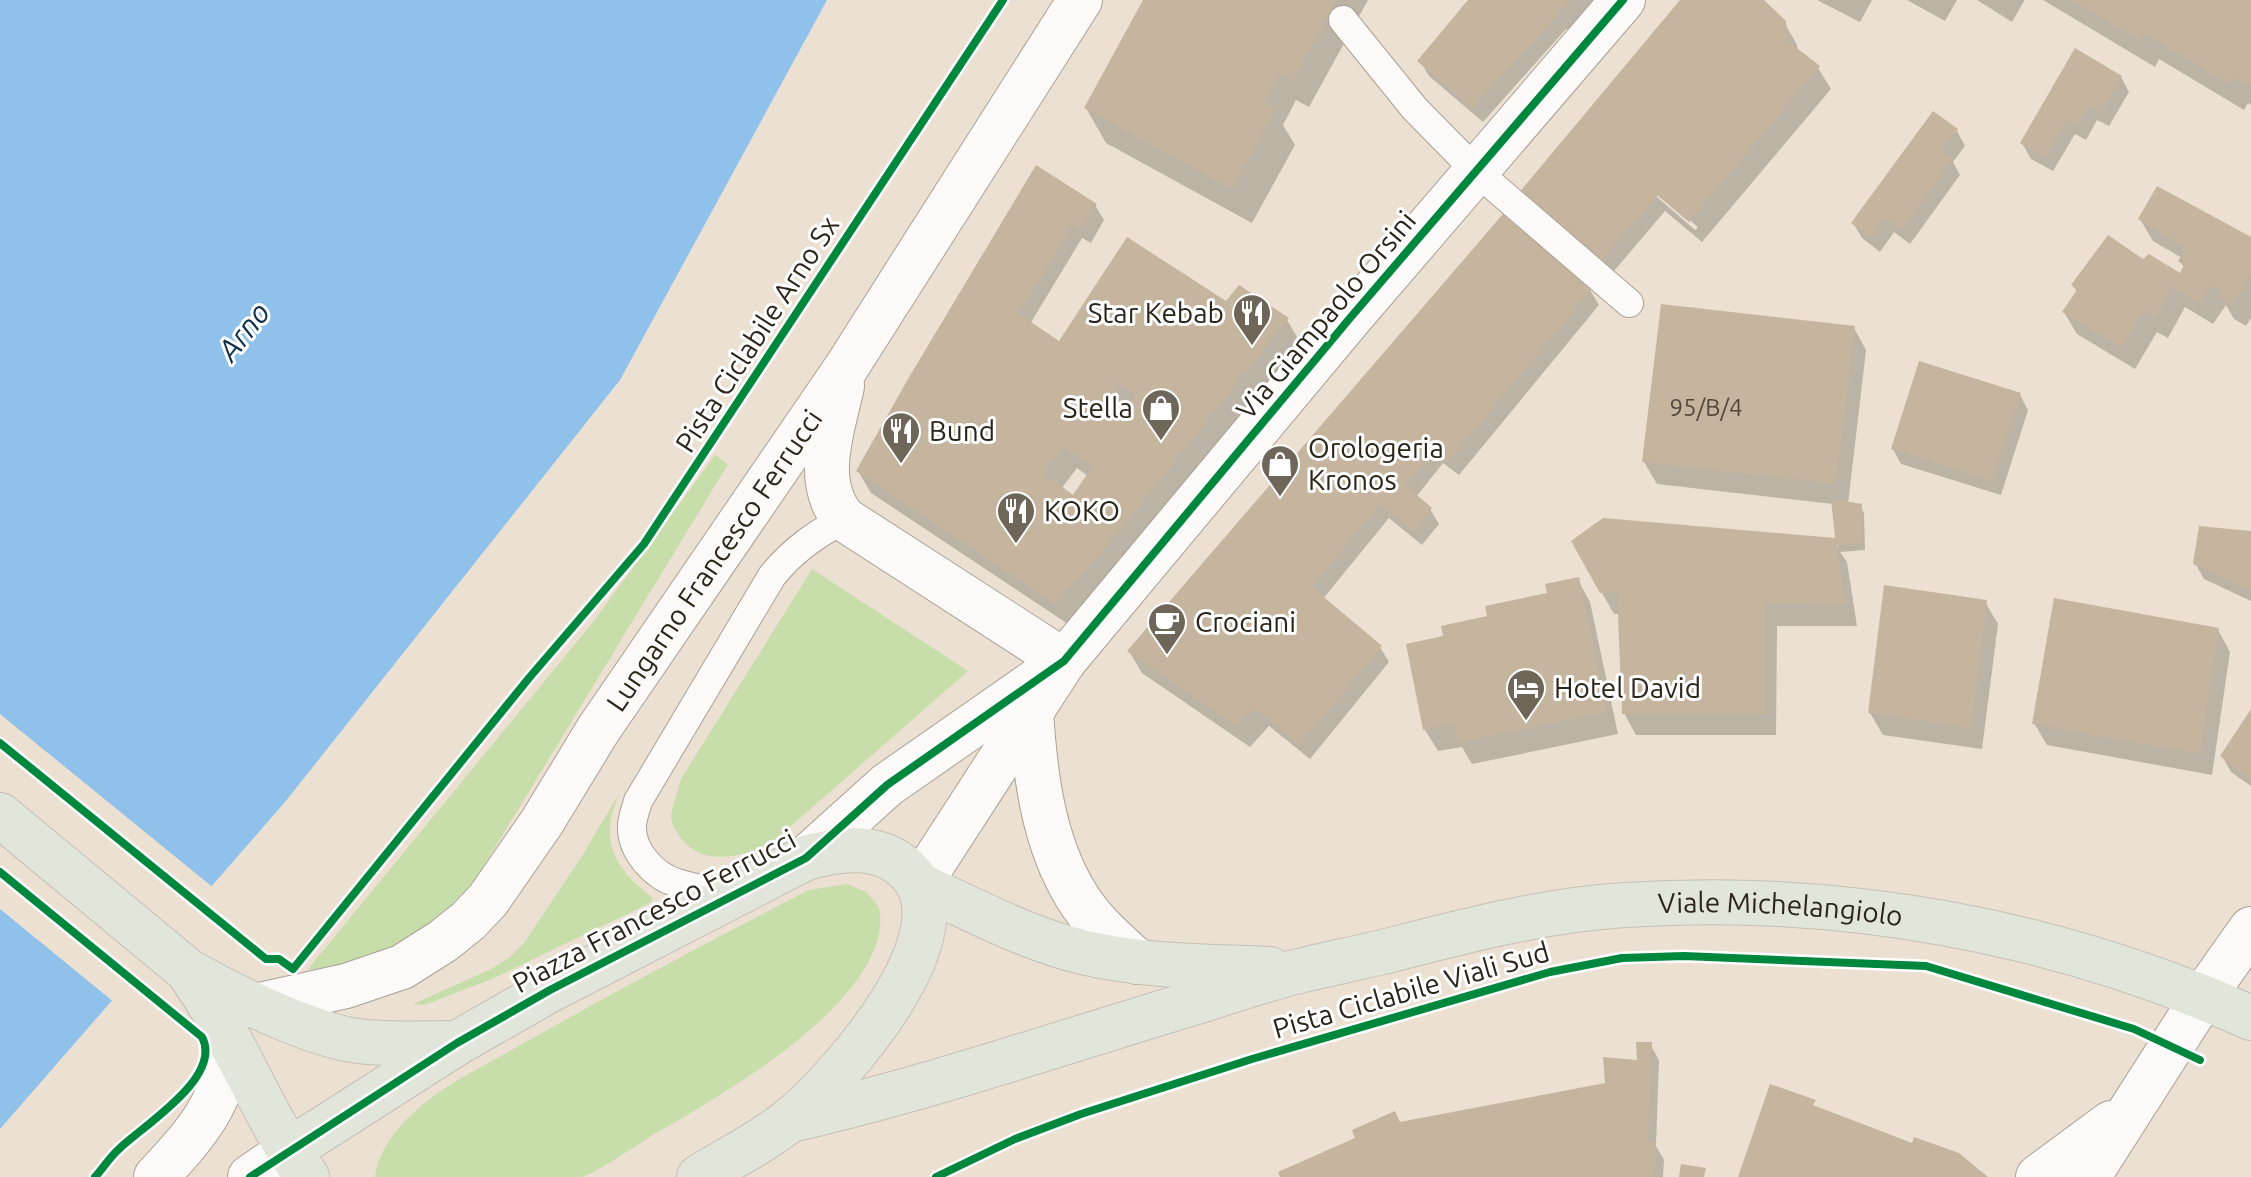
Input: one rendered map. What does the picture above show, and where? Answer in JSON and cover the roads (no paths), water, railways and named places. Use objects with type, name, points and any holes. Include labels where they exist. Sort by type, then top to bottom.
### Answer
[{"type":"main road","points":[[0,815],[188,971],[234,1014],[298,1164]]},
{"type":"main road","name":"Piazza Francesco Ferrucci","points":[[298,1164],[457,1043],[550,990],[734,894],[806,858],[835,850],[870,851],[897,863],[919,885],[1061,947],[1138,962],[1300,970]]},
{"type":"main road","points":[[699,1177],[791,1120],[825,1086],[868,1034],[909,971],[919,948],[925,920],[919,885]]},
{"type":"main road","name":"Viale Michelangiolo","points":[[1300,970],[1548,914],[1623,905],[1704,902],[1780,904],[1865,911],[1951,923],[2021,938],[2102,960],[2251,1018]]},
{"type":"main road","points":[[791,1120],[874,1101],[1300,970]]},
{"type":"main road","points":[[234,1014],[356,1041],[457,1043]]},
{"type":"street","name":"Lungarno Francesco Ferrucci","points":[[234,1014],[346,986],[402,967],[443,941],[478,911],[511,868],[598,730],[846,368],[1080,0]]},
{"type":"street","name":"Via Giampaolo Orsini","points":[[1064,661],[1350,318],[1623,0]]},
{"type":"street","points":[[846,368],[828,451],[826,479],[831,501],[844,519],[1064,661],[919,885]]},
{"type":"street","name":"Piazza Francesco Ferrucci","points":[[806,858],[887,785],[1064,661]]},
{"type":"street","points":[[1031,712],[1041,802],[1066,875],[1088,912],[1138,962]]},
{"type":"street","points":[[2088,1177],[2203,997],[2251,929]]},
{"type":"street","points":[[156,1177],[214,1106],[228,1061],[234,1014]]},
{"type":"street","points":[[2038,1177],[2135,1105]]},
{"type":"street","points":[[250,1177],[298,1164]]},
{"type":"lane","points":[[1343,20],[1415,109],[1477,172],[1629,303]]},
{"type":"lane","name":"Piazza Francesco Ferrucci","points":[[734,894],[676,883],[647,863],[636,847],[632,826],[638,801],[772,576],[801,545],[844,519]]},
{"type":"water","name":"Arno","points":[[0,0],[827,0],[620,380],[285,802],[0,1129]]},
{"type":"place","name":"Star Kebab","points":[[1252,347]]},
{"type":"place","name":"Stella","points":[[1161,442]]},
{"type":"place","name":"Bund","points":[[901,465]]},
{"type":"place","name":"Orologeria Kronos","points":[[1280,498]]},
{"type":"place","name":"KOKO","points":[[1016,545]]},
{"type":"place","name":"Crociani","points":[[1167,656]]},
{"type":"place","name":"Hotel David","points":[[1526,722]]}]
